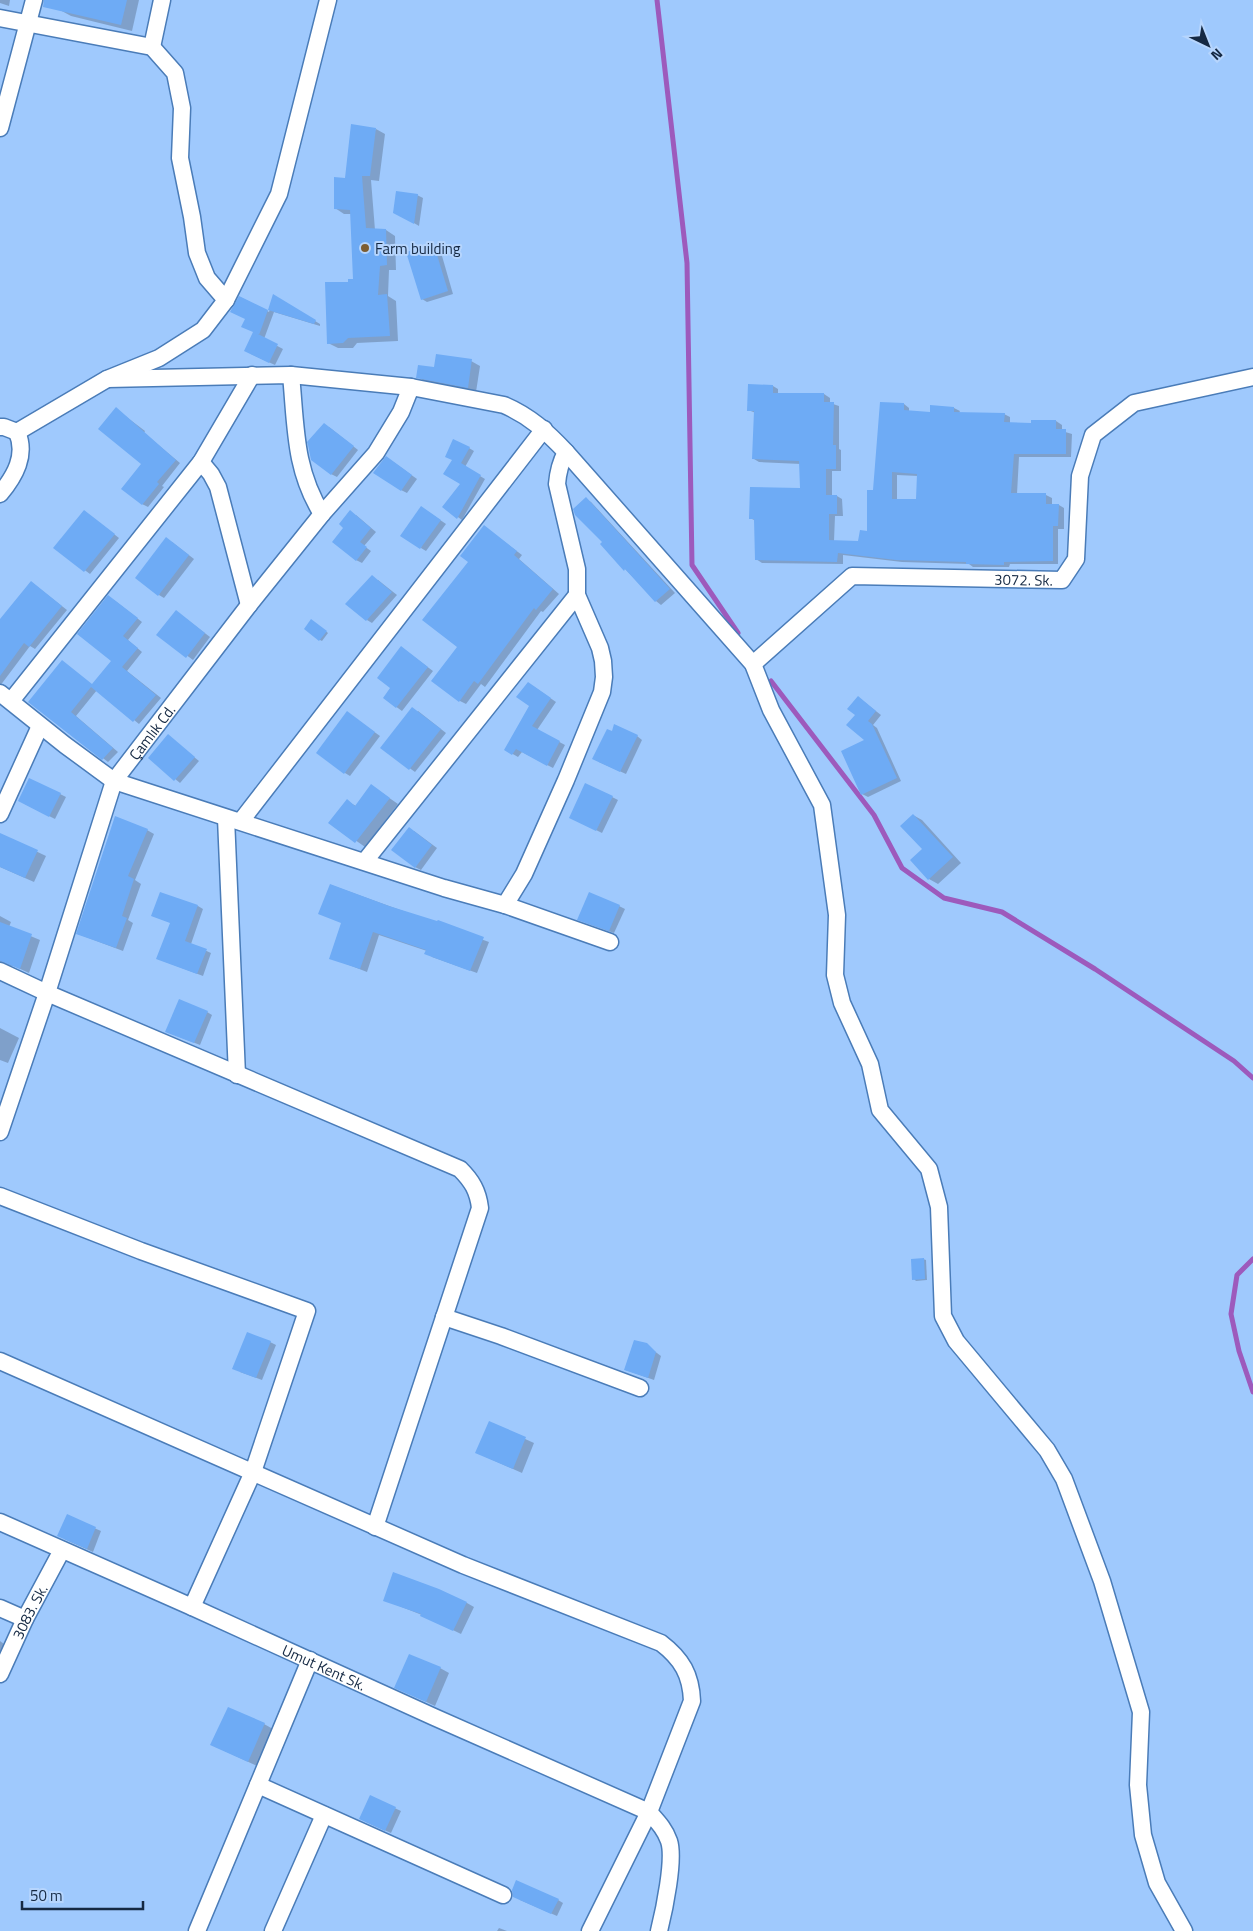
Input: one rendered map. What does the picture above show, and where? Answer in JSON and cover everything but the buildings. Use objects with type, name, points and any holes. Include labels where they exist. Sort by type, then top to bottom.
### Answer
[{"type":"street","points":[[0,128],[34,0]]},
{"type":"street","points":[[152,47],[162,0]]},
{"type":"street","points":[[17,432],[107,379],[159,358],[203,330],[226,300],[279,194],[328,0]]},
{"type":"street","points":[[0,18],[152,47],[175,73],[182,108],[180,158],[192,217],[196,253],[207,278],[226,300]]},
{"type":"street","points":[[252,375],[201,462],[5,697],[40,726],[114,780],[444,888],[505,905],[610,942]]},
{"type":"street","points":[[107,379],[291,375],[410,387],[504,405],[531,419],[544,429],[753,664],[771,710],[822,805],[837,915],[835,975],[842,1003],[870,1064],[880,1110],[929,1169],[939,1207],[943,1316],[956,1341],[1047,1450],[1064,1480],[1102,1581],[1141,1712],[1138,1785],[1143,1835],[1157,1883],[1184,1931]]},
{"type":"street","points":[[291,375],[298,457],[306,483],[322,514]]},
{"type":"street","name":"3072. Sk.","points":[[753,664],[852,576],[1062,580],[1076,559],[1080,476],[1093,435],[1134,403],[1253,377]]},
{"type":"street","name":"Çamlık Cd.","points":[[0,1132],[47,993],[114,780],[249,605],[322,514],[376,453],[401,412],[410,387]]},
{"type":"street","points":[[0,427],[17,432]]},
{"type":"street","points":[[237,1075],[234,820],[544,429]]},
{"type":"street","points":[[0,494],[16,470],[19,461],[21,452],[17,432]]},
{"type":"street","points":[[505,905],[524,874],[566,780],[602,692],[604,677],[600,648],[577,595],[577,569],[558,484],[558,472],[566,452]]},
{"type":"street","points":[[201,462],[211,474],[218,487],[249,605]]},
{"type":"street","points":[[365,861],[577,595]]},
{"type":"street","points":[[0,814],[40,726]]},
{"type":"street","points":[[0,971],[237,1075],[460,1169],[469,1178],[476,1189],[480,1208],[376,1527]]},
{"type":"street","points":[[0,1196],[142,1251],[307,1311],[253,1472],[192,1607]]},
{"type":"street","points":[[444,1317],[501,1336],[640,1388]]},
{"type":"street","points":[[0,1361],[498,1580],[661,1644],[673,1652],[682,1662],[688,1674],[692,1689],[692,1701],[649,1812],[590,1931]]},
{"type":"street","name":"Umut Kent Sk.","points":[[0,1522],[649,1812]]},
{"type":"street","name":"3083. Sk.","points":[[0,1674],[25,1619],[62,1550]]},
{"type":"street","points":[[0,1608],[25,1619]]},
{"type":"street","points":[[197,1931],[310,1660]]},
{"type":"street","points":[[258,1786],[503,1895]]},
{"type":"street","points":[[649,1812],[662,1827],[669,1842],[671,1858],[659,1931]]},
{"type":"street","points":[[273,1931],[324,1815]]},
{"type":"waterway","points":[[657,0],[687,263],[692,565],[738,633]]},
{"type":"waterway","points":[[771,681],[874,815],[902,868],[944,898],[1002,912],[1095,969],[1234,1061],[1253,1078]]},
{"type":"waterway","points":[[1253,1259],[1237,1275],[1231,1314],[1239,1351],[1253,1392]]},
{"type":"place","name":"Farm building","points":[[365,248]]}]
